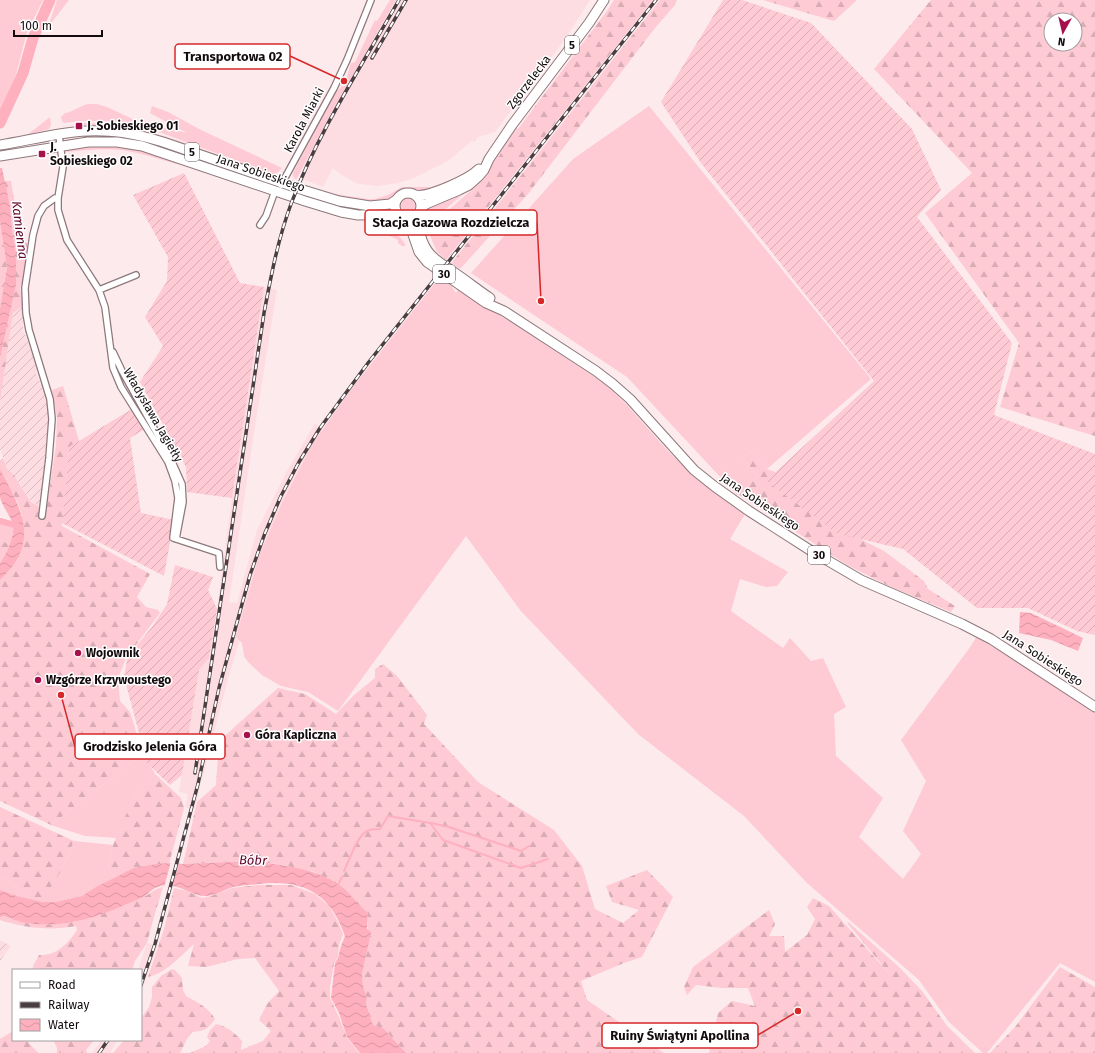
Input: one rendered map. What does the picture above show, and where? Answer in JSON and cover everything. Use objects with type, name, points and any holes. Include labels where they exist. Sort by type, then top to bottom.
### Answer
[{"type":"main road","name":"Zgorzelecka","points":[[420,211],[426,204],[469,185],[484,170],[512,125],[586,27],[604,0]]},
{"type":"main road","name":"Jana Sobieskiego","points":[[0,145],[98,130],[137,135],[168,143],[326,198],[364,206],[390,204],[396,200]]},
{"type":"main road","name":"Jana Sobieskiego","points":[[0,156],[60,145],[103,141],[130,144],[171,155],[327,208],[358,215],[401,216],[410,226],[419,252],[428,262],[486,303],[504,311]]},
{"type":"main road","name":"Zgorzelecka","points":[[415,194],[423,195],[467,178],[489,160]]},
{"type":"main road","name":"5","points":[[396,200],[404,193],[415,194]]},
{"type":"main road","points":[[415,194],[419,199],[420,211]]},
{"type":"main road","points":[[396,200],[395,210],[401,216]]},
{"type":"main road","name":"Jana Sobieskiego","points":[[420,211],[418,222],[422,238],[431,255],[504,311],[596,370],[630,400],[694,470],[714,486],[813,552],[861,580],[962,624],[991,639],[1095,707]]},
{"type":"main road","name":"5","points":[[401,216],[413,218],[420,211]]},
{"type":"street","name":"Karola Miarki","points":[[283,184],[334,88],[372,0]]},
{"type":"street","name":"Władysława Jagiełły","points":[[59,135],[63,167],[58,198],[58,210],[67,240],[99,290],[105,308],[113,368],[121,387],[168,462],[172,472],[178,498],[172,538],[176,540]]},
{"type":"street","points":[[264,187],[276,188],[283,184],[286,192],[297,198]]},
{"type":"street","points":[[260,225],[266,216],[275,191]]},
{"type":"street","points":[[42,516],[50,458],[52,419],[50,398],[29,330],[26,313],[25,288],[33,235],[38,216],[44,206],[55,198],[58,198]]},
{"type":"street","points":[[99,290],[136,275]]},
{"type":"street","points":[[111,346],[122,372],[170,457],[182,484],[183,502],[176,540],[219,553],[220,567]]},
{"type":"shaded area","points":[[397,0],[590,0],[565,39],[495,132],[478,137],[475,142],[472,141],[448,161],[414,178],[398,183],[378,186],[358,184],[340,174],[333,168],[323,187],[300,178],[309,157]]},
{"type":"shaded area","points":[[264,287],[277,290],[229,602],[237,603],[257,530],[286,473],[315,423],[327,434],[275,528],[229,675],[194,810],[185,807],[188,794],[179,792],[199,670],[209,658]]},
{"type":"shaded area","points":[[23,306],[23,330],[37,367],[36,373],[46,396],[49,420],[41,508],[32,502],[13,474],[7,469],[0,449],[0,402],[13,313]]},
{"type":"shaded area","points":[[0,940],[11,946],[0,961]]},
{"type":"shaded area","points":[[147,943],[157,946],[142,991],[142,969],[138,969]]},
{"type":"shaded area","points":[[101,1041],[117,1041],[110,1053],[92,1053]]},
{"type":"green space","points":[[0,0],[43,0],[27,32],[16,74],[0,113]]},
{"type":"green space","points":[[57,0],[69,0],[48,27]]},
{"type":"green space","points":[[390,0],[396,0],[332,112],[296,180],[293,173],[336,91],[345,82],[351,63],[355,62],[375,20],[377,21]]},
{"type":"green space","points":[[614,0],[653,0],[446,260],[437,252],[442,238],[465,201],[479,185],[518,129]]},
{"type":"green space","points":[[660,0],[677,0],[675,5],[655,28],[528,194],[460,269],[452,263],[453,261]]},
{"type":"green space","points":[[723,0],[742,0],[811,23],[912,129],[941,190],[917,217],[1012,343],[994,415],[1095,454],[1095,635],[1077,631],[1028,608],[977,608],[903,549],[838,534],[766,481],[874,381],[701,163],[661,102]]},
{"type":"green space","points":[[763,0],[857,0],[834,21]]},
{"type":"green space","points":[[931,0],[1095,0],[1095,436],[1000,407],[1019,343],[925,213],[972,173],[874,69]]},
{"type":"green space","points":[[88,104],[97,104],[107,107],[141,123],[145,121],[152,124],[149,129],[128,124],[85,121],[64,123],[62,121],[61,117],[65,113]]},
{"type":"green space","points":[[152,106],[168,112],[201,130],[282,168],[277,173],[273,174],[151,129],[153,125],[187,133],[150,113]]},
{"type":"green space","points":[[649,106],[871,379],[767,469],[751,451],[743,459],[758,476],[737,495],[627,377],[471,273],[573,159]]},
{"type":"green space","points":[[50,117],[51,125],[49,129],[27,135]]},
{"type":"green space","points":[[83,123],[105,124],[148,132],[189,144],[250,167],[102,127],[83,126]]},
{"type":"green space","points":[[516,127],[518,129],[479,185],[465,201],[442,238],[437,252],[426,226],[452,207],[474,188]]},
{"type":"green space","points":[[104,135],[136,138],[265,180],[264,184],[165,150],[65,140]]},
{"type":"green space","points":[[96,144],[130,147],[178,161],[177,164],[115,149],[66,152],[68,149]]},
{"type":"green space","points":[[184,173],[240,283],[264,287],[232,498],[187,492],[186,467],[140,382],[163,346],[145,317],[167,281],[168,257],[133,195]]},
{"type":"green space","points":[[462,176],[462,178],[419,192],[409,189],[402,190],[397,192],[390,200],[377,202],[336,196],[334,194],[375,199],[388,195],[402,187],[431,187]]},
{"type":"green space","points":[[4,181],[11,181],[19,230],[27,244],[26,263],[23,281],[20,288],[23,306],[13,313],[0,402],[0,358],[16,284],[16,252],[10,206]]},
{"type":"green space","points":[[470,188],[447,208],[421,226],[422,218],[427,207]]},
{"type":"green space","points":[[287,189],[389,208],[364,210],[338,207],[289,191]]},
{"type":"green space","points":[[408,198],[414,201],[417,207],[414,213],[408,216],[402,213],[399,207],[402,201]]},
{"type":"green space","points":[[392,216],[409,229],[402,231],[363,220],[364,218]]},
{"type":"green space","points":[[0,222],[7,267],[0,309]]},
{"type":"green space","points":[[372,227],[396,234],[406,246],[402,246],[398,243],[398,240]]},
{"type":"green space","points":[[439,278],[452,286],[455,292],[457,292],[457,287],[604,383],[626,404],[668,451],[691,473],[723,499],[745,514],[730,539],[788,572],[777,586],[766,587],[740,579],[731,611],[783,648],[790,638],[811,661],[823,658],[846,707],[834,714],[836,756],[883,798],[859,837],[903,879],[921,854],[903,831],[926,781],[901,740],[979,633],[1095,707],[1095,982],[1060,963],[987,1053],[983,1053],[949,1022],[919,980],[807,883],[744,816],[638,734],[520,610],[466,536],[338,711],[308,692],[281,686],[262,675],[248,662],[244,656],[242,643],[236,637],[259,556],[282,503],[313,443],[352,388]]},
{"type":"green space","points":[[63,386],[79,441],[69,447],[62,526],[150,574],[137,597],[146,607],[158,610],[160,613],[126,658],[118,679],[120,701],[130,712],[143,754],[51,825],[0,801],[0,580],[9,571],[21,550],[22,515],[18,503],[6,480],[13,474],[31,502],[46,511],[56,446],[57,418],[52,390]]},
{"type":"green space","points":[[132,409],[145,429],[130,438],[141,513],[174,520],[164,576],[62,523],[69,447]]},
{"type":"green space","points":[[751,451],[767,469],[781,474],[846,532],[884,551],[924,581],[928,589],[955,606],[951,612],[891,587],[847,565],[738,494],[758,476],[743,459]]},
{"type":"green space","points":[[3,458],[7,469],[13,474],[6,480],[0,469],[0,460]]},
{"type":"green space","points":[[0,521],[13,525],[10,544],[0,540]]},
{"type":"green space","points":[[0,540],[10,544],[0,563]]},
{"type":"green space","points":[[175,565],[213,577],[208,590],[217,609],[209,658],[199,670],[182,775],[170,785],[147,763],[124,677],[127,660],[130,653],[152,627],[167,604]]},
{"type":"green space","points":[[383,664],[397,676],[427,715],[424,724],[478,782],[554,830],[582,866],[595,909],[623,923],[639,910],[612,902],[606,886],[647,870],[673,897],[642,957],[581,981],[587,1000],[664,1053],[406,1053],[383,1028],[373,1025],[366,1004],[367,998],[363,986],[362,974],[367,951],[368,913],[315,872],[278,864],[250,861],[183,864],[197,802],[216,785],[219,741],[278,688],[305,694],[336,714],[354,695],[375,678],[375,669]]},
{"type":"green space","points":[[143,754],[155,774],[134,796],[117,838],[85,836],[51,825]]},
{"type":"green space","points":[[155,774],[181,798],[184,808],[169,864],[141,868],[115,878],[108,868],[113,845],[134,796]]},
{"type":"green space","points":[[0,807],[74,841],[62,869],[44,898],[29,898],[9,880],[0,878]]},
{"type":"green space","points":[[74,841],[113,845],[108,868],[115,878],[82,896],[55,902],[43,902],[17,896],[0,890],[0,878],[9,880],[29,898],[62,869]]},
{"type":"green space","points":[[258,885],[291,885],[315,894],[329,906],[343,934],[339,945],[338,957],[334,963],[330,987],[330,998],[347,1038],[359,1053],[190,1053],[206,1046],[210,1041],[207,1037],[210,1030],[216,1024],[227,1028],[242,1041],[241,1050],[263,1041],[271,1031],[259,1020],[267,1004],[279,991],[255,958],[238,959],[206,967],[188,966],[194,944],[162,972],[148,977],[164,929],[174,888],[187,891],[202,898],[232,888]]},
{"type":"green space","points":[[163,887],[147,943],[135,961],[132,969],[33,969],[39,955],[45,955],[56,951],[70,940],[77,930],[76,926],[66,928],[38,928],[0,920],[0,917],[2,916],[23,922],[52,925],[77,921],[113,910],[146,896]]},
{"type":"green space","points":[[813,898],[829,906],[892,977],[847,921],[899,967],[922,991],[947,1026],[975,1053],[709,1053],[718,1013],[732,1001],[755,1006],[748,988],[722,988],[696,985],[687,995],[684,987],[693,967],[769,910],[775,924],[769,936],[784,936],[785,952],[807,935],[815,919],[807,907]]},
{"type":"green space","points":[[1060,967],[1095,987],[1095,1053],[990,1053],[1015,1027]]},
{"type":"green space","points":[[172,969],[175,970],[182,978],[183,990],[186,996],[206,1008],[215,1019],[210,1026],[205,1029],[192,1032],[180,1053],[113,1053],[123,1041],[142,1041],[142,1017],[149,1007],[152,997],[152,987],[161,976]]},
{"type":"green space","points":[[12,1032],[12,1041],[27,1041],[38,1053],[0,1053],[0,1039]]},
{"type":"green space","points":[[54,1041],[93,1041],[86,1050],[87,1053],[57,1053],[57,1048]]},
{"type":"water","points":[[0,168],[2,168],[10,206],[16,252],[16,285],[0,358],[0,309],[7,267],[0,222]]},
{"type":"water","points":[[0,469],[15,498],[20,512],[24,526],[24,539],[20,552],[13,566],[0,580],[0,563],[10,545],[13,534],[13,525],[0,497]]},
{"type":"water","points":[[1020,612],[1031,613],[1083,638],[1078,651],[1051,640],[1019,633]]},
{"type":"water","points":[[250,861],[298,868],[321,875],[342,887],[368,913],[367,929],[371,932],[362,974],[363,986],[367,998],[366,1004],[373,1025],[383,1028],[406,1053],[360,1053],[347,1037],[339,1013],[331,998],[335,963],[345,936],[339,921],[331,909],[322,899],[301,887],[274,883],[246,885],[233,887],[216,894],[205,896],[169,885],[155,888],[143,897],[101,915],[71,922],[41,925],[23,922],[3,916],[0,917],[0,890],[17,896],[43,902],[55,902],[82,896],[96,887],[134,868],[172,863],[183,864]]},
{"type":"pier","points":[[171,861],[179,862],[172,888],[164,888]]},
{"type":"waterway","name":"Kamienna","points":[[0,123],[23,73],[33,38],[50,0]]},
{"type":"waterway","points":[[0,521],[18,526]]},
{"type":"waterway","points":[[344,871],[363,834],[372,829],[380,829],[388,816],[430,823],[443,840],[521,868],[548,859]]},
{"type":"waterway","points":[[431,823],[449,827],[521,851],[529,846]]},
{"type":"waterway","points":[[337,887],[342,877]]},
{"type":"railway","points":[[195,773],[264,313],[272,271],[286,217],[302,177],[327,125],[399,0]]},
{"type":"railway","points":[[372,58],[406,0]]},
{"type":"railway","points":[[142,982],[155,944],[198,784],[219,688],[250,575],[265,533],[281,496],[299,462],[320,428],[368,363],[656,0]]},
{"type":"railway","points":[[99,1053],[107,1041]]},
{"type":"place","name":"Transportowa 02","points":[[344,81]]},
{"type":"place","name":"J. Sobieskiego 01","points":[[79,126]]},
{"type":"place","name":"J. Sobieskiego 02","points":[[42,154]]},
{"type":"place","name":"Stacja Gazowa Rozdzielcza","points":[[541,301]]},
{"type":"place","name":"Wojownik","points":[[78,653]]},
{"type":"place","name":"Wzgórze Krzywoustego","points":[[38,680]]},
{"type":"place","name":"Grodzisko Jelenia Góra","points":[[61,695]]},
{"type":"place","name":"Góra Kapliczna","points":[[247,735]]},
{"type":"place","name":"Ruiny Świątyni Apollina","points":[[798,1011]]},
{"type":"water label","name":"Bóbr","points":[[253,860]]}]
